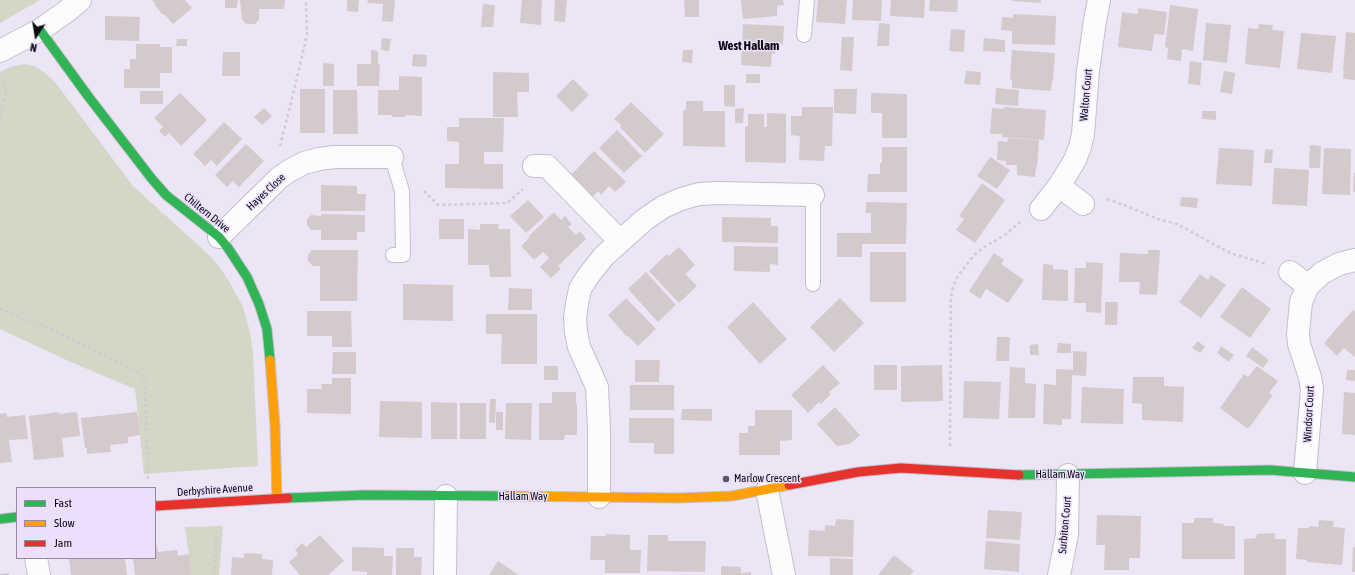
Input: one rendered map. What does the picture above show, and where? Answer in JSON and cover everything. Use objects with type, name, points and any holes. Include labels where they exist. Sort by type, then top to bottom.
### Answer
[{"type":"street","points":[[0,52],[40,30],[80,0]]},
{"type":"street","name":"Walton Court","points":[[1041,209],[1059,186],[1075,160],[1080,147],[1083,134],[1088,71],[1099,0]]},
{"type":"street","name":"Chiltern Drive","points":[[40,30],[92,102],[166,195],[219,237],[248,277],[259,304],[266,330],[275,426],[277,499]]},
{"type":"street","name":"Hayes Close","points":[[219,237],[269,187],[289,171],[304,164],[319,159],[335,157],[392,157]]},
{"type":"street","points":[[540,166],[620,240]]},
{"type":"street","points":[[1059,186],[1083,204]]},
{"type":"street","points":[[599,498],[599,428],[597,386],[579,347],[575,318],[580,289],[588,276],[604,256],[620,240],[644,220],[663,207],[681,199],[699,194],[718,193],[813,194]]},
{"type":"street","name":"Windsor Court","points":[[1305,473],[1312,389],[1310,377],[1299,344],[1298,334],[1301,302],[1308,286],[1316,278],[1330,268],[1355,260]]},
{"type":"street","points":[[1290,272],[1308,286]]},
{"type":"street","name":"Hallam Way","points":[[277,499],[364,495],[599,498],[679,498],[732,496],[858,472],[901,468],[1007,475],[1270,470],[1355,477]]},
{"type":"street","name":"Surbiton Court","points":[[1059,575],[1067,535],[1068,475]]},
{"type":"street","points":[[767,490],[784,575]]},
{"type":"street","points":[[445,575],[446,496]]},
{"type":"street","name":"Derbyshire Avenue","points":[[156,506],[277,499]]},
{"type":"street","points":[[0,519],[16,517]]},
{"type":"street","points":[[36,559],[39,575]]},
{"type":"lane","points":[[804,35],[807,0]]},
{"type":"lane","points":[[392,157],[402,191],[403,255],[392,255]]},
{"type":"lane","points":[[813,194],[813,284]]},
{"type":"path","points":[[269,187],[307,34],[306,0]]},
{"type":"path","points":[[0,119],[6,92],[4,74]]},
{"type":"path","points":[[422,188],[438,205],[507,203],[540,166]]},
{"type":"path","points":[[1083,204],[1094,213],[1105,199],[1115,202],[1158,219],[1177,224],[1230,253],[1274,268],[1278,264],[1290,272]]},
{"type":"path","points":[[950,471],[952,290],[958,276],[974,255],[984,247],[1005,235],[1024,218],[1028,222],[1041,209]]},
{"type":"path","points":[[0,309],[53,330],[133,369],[141,375],[145,382],[148,487]]},
{"type":"path","points":[[214,575],[219,502]]},
{"type":"green space","points":[[0,0],[40,0],[0,23]]},
{"type":"green space","points":[[24,64],[34,66],[55,82],[133,186],[207,253],[219,266],[230,283],[243,307],[250,332],[253,352],[258,466],[144,474],[135,389],[73,363],[0,329],[0,72],[10,67]]},
{"type":"green space","points":[[223,526],[219,575],[192,575],[185,527]]},
{"type":"building","points":[[152,0],[185,0],[192,8],[173,24],[164,14],[163,15]]},
{"type":"building","points":[[225,0],[238,0],[237,8],[225,8]]},
{"type":"building","points":[[240,0],[285,0],[284,9],[259,9],[259,19],[257,22],[255,24],[248,24],[242,19]]},
{"type":"building","points":[[347,0],[359,0],[358,12],[347,11]]},
{"type":"building","points":[[368,0],[395,0],[393,22],[382,21],[383,4],[367,3]]},
{"type":"building","points":[[522,0],[542,0],[541,25],[520,23]]},
{"type":"building","points":[[555,0],[567,0],[565,22],[554,21]]},
{"type":"building","points":[[684,0],[699,0],[699,17],[685,17]]},
{"type":"building","points":[[741,0],[783,0],[784,5],[777,6],[777,16],[743,19]]},
{"type":"building","points":[[818,0],[847,0],[845,24],[816,22]]},
{"type":"building","points":[[853,0],[882,0],[881,21],[852,20]]},
{"type":"building","points":[[891,0],[925,0],[924,18],[890,16]]},
{"type":"building","points":[[930,0],[958,0],[957,12],[929,11]]},
{"type":"building","points":[[1041,0],[1041,3],[1012,1]]},
{"type":"building","points":[[483,4],[495,5],[493,27],[481,27]]},
{"type":"building","points":[[1170,5],[1198,9],[1193,51],[1182,49],[1181,61],[1167,59],[1168,48],[1165,47]]},
{"type":"building","points":[[1138,8],[1167,12],[1164,35],[1154,34],[1152,51],[1118,47],[1122,12],[1138,14]]},
{"type":"building","points":[[1013,14],[1056,16],[1055,45],[1012,44],[1012,31],[1001,30],[1002,17],[1013,18]]},
{"type":"building","points":[[105,16],[140,17],[139,41],[105,40]]},
{"type":"building","points":[[879,23],[890,24],[889,46],[877,46]]},
{"type":"building","points":[[1206,23],[1231,25],[1227,63],[1203,60]]},
{"type":"building","points":[[743,24],[784,26],[783,44],[776,43],[775,54],[772,53],[771,67],[741,65]]},
{"type":"building","points":[[1259,24],[1273,25],[1272,30],[1284,31],[1280,68],[1245,64],[1248,28],[1258,29]]},
{"type":"building","points":[[951,29],[965,30],[964,52],[949,51]]},
{"type":"building","points":[[1346,32],[1355,33],[1355,80],[1343,79]]},
{"type":"building","points":[[1301,33],[1336,36],[1332,73],[1297,69]]},
{"type":"building","points":[[842,37],[854,37],[852,71],[840,70]]},
{"type":"building","points":[[382,38],[391,39],[389,51],[381,50]]},
{"type":"building","points":[[984,38],[1005,40],[1005,52],[983,51]]},
{"type":"building","points":[[177,39],[187,39],[187,46],[176,46]]},
{"type":"building","points":[[136,44],[160,44],[160,47],[172,47],[172,73],[160,73],[160,88],[124,88],[124,69],[130,69],[130,59],[136,59]]},
{"type":"building","points":[[371,50],[378,51],[378,64],[380,64],[379,86],[357,86],[357,64],[371,64]]},
{"type":"building","points":[[683,50],[693,50],[692,63],[682,62]]},
{"type":"building","points":[[1012,50],[1055,53],[1051,91],[1012,88],[1012,80],[1010,79]]},
{"type":"building","points":[[223,52],[240,52],[240,76],[222,76]]},
{"type":"building","points":[[413,54],[427,55],[426,67],[412,66]]},
{"type":"building","points":[[1190,61],[1202,63],[1200,85],[1188,84]]},
{"type":"building","points":[[323,63],[334,64],[334,86],[323,86]]},
{"type":"building","points":[[966,71],[981,72],[980,85],[964,84]]},
{"type":"building","points":[[1224,71],[1235,73],[1232,94],[1220,92]]},
{"type":"building","points":[[493,72],[529,73],[529,92],[517,92],[518,117],[493,117]]},
{"type":"building","points":[[746,74],[760,74],[760,83],[746,83]]},
{"type":"building","points":[[399,76],[422,77],[422,116],[406,115],[406,117],[392,117],[392,115],[378,115],[378,90],[399,90]]},
{"type":"building","points":[[573,79],[589,95],[572,112],[556,96]]},
{"type":"building","points":[[724,85],[735,85],[735,107],[724,106]]},
{"type":"building","points":[[996,88],[1019,90],[1018,106],[995,104]]},
{"type":"building","points":[[300,89],[325,89],[325,133],[300,133]]},
{"type":"building","points":[[834,89],[857,89],[856,114],[834,113]]},
{"type":"building","points":[[333,90],[357,90],[358,134],[333,134]]},
{"type":"building","points":[[140,91],[163,91],[163,104],[140,104]]},
{"type":"building","points":[[180,93],[207,120],[181,146],[169,133],[165,137],[159,131],[163,127],[154,118]]},
{"type":"building","points":[[871,93],[907,94],[907,138],[882,138],[882,113],[871,113]]},
{"type":"building","points":[[686,101],[703,101],[703,111],[725,111],[725,147],[683,146],[683,110],[686,110]]},
{"type":"building","points":[[631,102],[664,134],[645,153],[614,119]]},
{"type":"building","points":[[802,107],[833,107],[832,146],[825,146],[824,161],[799,160],[800,136],[791,135],[791,116],[802,116]]},
{"type":"building","points":[[1004,107],[1046,110],[1044,140],[1002,137],[1002,134],[990,134],[992,108],[1003,109]]},
{"type":"building","points":[[264,108],[272,116],[262,125],[254,117]]},
{"type":"building","points":[[744,108],[743,123],[735,123],[735,109]]},
{"type":"building","points":[[1202,111],[1216,111],[1216,120],[1202,119]]},
{"type":"building","points":[[767,113],[786,114],[786,163],[745,162],[745,127],[748,126],[748,114],[764,114],[764,127],[767,127]]},
{"type":"building","points":[[459,118],[504,118],[503,152],[484,152],[484,164],[503,164],[503,189],[445,188],[445,164],[459,164],[459,142],[447,141],[447,127],[459,127]]},
{"type":"building","points":[[224,122],[242,139],[217,166],[211,160],[205,166],[193,154]]},
{"type":"building","points":[[617,130],[642,156],[624,173],[599,148]]},
{"type":"building","points":[[1008,138],[1039,140],[1035,177],[1017,175],[1017,165],[1006,165],[1006,161],[997,160],[998,141],[1007,142]]},
{"type":"building","points":[[246,144],[264,161],[239,187],[233,181],[227,187],[215,175]]},
{"type":"building","points":[[1310,145],[1321,146],[1320,168],[1309,168]]},
{"type":"building","points":[[882,147],[907,147],[907,192],[867,192],[868,174],[880,174]]},
{"type":"building","points":[[1219,148],[1254,150],[1252,186],[1216,184]]},
{"type":"building","points":[[1324,148],[1351,149],[1350,195],[1322,194]]},
{"type":"building","points":[[1265,149],[1273,150],[1272,163],[1264,163]]},
{"type":"building","points":[[594,151],[626,182],[615,192],[609,186],[601,195],[598,191],[590,200],[568,178]]},
{"type":"building","points":[[990,157],[1010,170],[997,189],[977,176]]},
{"type":"building","points":[[1274,168],[1309,170],[1307,206],[1272,204]]},
{"type":"building","points":[[1354,173],[1355,192],[1353,192]]},
{"type":"building","points":[[982,183],[1005,200],[975,243],[956,230],[964,219],[959,216]]},
{"type":"building","points":[[321,185],[357,186],[357,194],[366,194],[365,211],[321,211]]},
{"type":"building","points":[[1181,197],[1198,198],[1197,208],[1180,206]]},
{"type":"building","points":[[528,200],[544,217],[526,233],[510,216]]},
{"type":"building","points":[[866,202],[907,203],[906,244],[862,244],[862,257],[837,257],[837,233],[871,233],[871,213],[866,213]]},
{"type":"building","points":[[554,212],[561,220],[565,216],[572,224],[568,227],[576,235],[580,231],[586,239],[558,266],[561,269],[551,278],[540,267],[549,258],[543,252],[534,260],[521,246],[530,237],[528,237]]},
{"type":"building","points":[[321,214],[365,215],[365,232],[357,232],[357,240],[321,240],[321,230],[311,230],[307,225],[307,219],[311,215],[321,216]]},
{"type":"building","points":[[722,217],[771,218],[771,226],[778,226],[778,243],[722,242]]},
{"type":"building","points":[[439,219],[464,219],[464,239],[439,239]]},
{"type":"building","points":[[480,224],[499,224],[498,229],[510,229],[511,277],[490,277],[489,265],[468,265],[468,229],[480,230]]},
{"type":"building","points":[[734,246],[778,247],[778,265],[770,264],[770,272],[734,271]]},
{"type":"building","points":[[679,247],[695,265],[685,274],[697,286],[679,303],[649,271],[667,254],[669,256]]},
{"type":"building","points":[[312,250],[358,250],[357,301],[320,301],[320,266],[313,266],[308,261],[308,255]]},
{"type":"building","points":[[1148,250],[1160,250],[1157,295],[1139,294],[1140,282],[1119,282],[1120,253],[1148,254]]},
{"type":"building","points":[[870,252],[906,252],[906,302],[870,302]]},
{"type":"building","points":[[994,253],[1004,260],[1001,264],[1024,280],[1008,303],[986,289],[980,299],[969,291]]},
{"type":"building","points":[[1086,262],[1103,263],[1101,313],[1086,312],[1086,303],[1074,303],[1075,268],[1086,268]]},
{"type":"building","points":[[1043,264],[1053,265],[1053,269],[1068,270],[1068,301],[1042,300]]},
{"type":"building","points":[[646,272],[676,305],[658,322],[628,289]]},
{"type":"building","points":[[1200,274],[1208,280],[1211,275],[1226,285],[1201,318],[1179,302]]},
{"type":"building","points":[[403,284],[453,285],[453,321],[403,320]]},
{"type":"building","points":[[1242,287],[1271,309],[1250,338],[1220,317]]},
{"type":"building","points":[[509,288],[532,289],[532,310],[508,310]]},
{"type":"building","points":[[626,298],[656,329],[638,346],[628,336],[627,337],[608,315]]},
{"type":"building","points":[[840,298],[864,323],[834,352],[810,327]]},
{"type":"building","points":[[753,302],[787,339],[760,364],[727,327]]},
{"type":"building","points":[[1105,302],[1118,302],[1117,325],[1105,325]]},
{"type":"building","points":[[1353,310],[1355,312],[1355,357],[1344,348],[1337,356],[1324,343]]},
{"type":"building","points":[[307,311],[351,311],[352,347],[332,347],[332,336],[307,336]]},
{"type":"building","points":[[486,314],[537,314],[537,364],[501,364],[502,334],[486,334]]},
{"type":"building","points":[[997,337],[1010,337],[1009,361],[996,361]]},
{"type":"building","points":[[1198,341],[1205,347],[1200,353],[1192,348]]},
{"type":"building","points":[[1058,343],[1071,344],[1071,353],[1057,353]]},
{"type":"building","points":[[1038,344],[1039,355],[1030,355],[1030,345]]},
{"type":"building","points":[[1221,346],[1234,355],[1229,362],[1217,353]]},
{"type":"building","points":[[1252,347],[1269,360],[1263,368],[1246,356]]},
{"type":"building","points":[[1073,351],[1087,352],[1086,376],[1072,375],[1071,419],[1062,419],[1062,425],[1043,424],[1044,384],[1056,385],[1056,369],[1073,370]]},
{"type":"building","points":[[333,352],[356,352],[356,374],[332,374]]},
{"type":"building","points":[[635,360],[660,360],[659,382],[635,382]]},
{"type":"building","points":[[823,365],[840,383],[829,392],[831,394],[821,404],[819,402],[808,413],[791,395]]},
{"type":"building","points":[[874,365],[897,365],[897,390],[874,390]]},
{"type":"building","points":[[942,365],[943,401],[901,402],[901,366]]},
{"type":"building","points":[[544,366],[558,366],[558,380],[544,380]]},
{"type":"building","points":[[1257,366],[1278,381],[1269,393],[1273,395],[1248,429],[1220,408],[1244,374],[1248,377]]},
{"type":"building","points":[[1010,367],[1025,368],[1025,383],[1036,384],[1035,418],[1008,418]]},
{"type":"building","points":[[1347,370],[1355,370],[1355,381],[1346,380]]},
{"type":"building","points":[[1133,377],[1164,377],[1164,386],[1184,387],[1183,422],[1142,420],[1142,404],[1132,403]]},
{"type":"building","points":[[332,378],[351,378],[351,414],[307,413],[307,389],[322,389],[321,384],[332,384]]},
{"type":"building","points":[[964,381],[1001,382],[999,419],[963,418]]},
{"type":"building","points":[[630,385],[674,385],[674,410],[630,410]]},
{"type":"building","points":[[1082,387],[1124,389],[1123,424],[1081,423]]},
{"type":"building","points":[[552,392],[576,392],[577,435],[565,435],[564,440],[539,440],[539,403],[552,403]]},
{"type":"building","points":[[1344,392],[1355,393],[1355,435],[1342,434]]},
{"type":"building","points":[[490,399],[496,399],[495,423],[489,422]]},
{"type":"building","points":[[380,401],[422,402],[422,438],[379,437]]},
{"type":"building","points":[[431,402],[457,403],[457,439],[431,439]]},
{"type":"building","points":[[460,403],[486,403],[486,439],[460,439]]},
{"type":"building","points":[[506,403],[532,403],[531,440],[505,439]]},
{"type":"building","points":[[835,407],[860,435],[850,444],[837,446],[817,424]]},
{"type":"building","points":[[682,409],[712,409],[712,421],[681,420]]},
{"type":"building","points":[[755,410],[792,410],[792,440],[780,441],[780,455],[739,455],[739,433],[748,433],[748,426],[755,426]]},
{"type":"building","points":[[59,412],[59,414],[77,412],[80,436],[62,438],[64,457],[34,460],[29,416]]},
{"type":"building","points":[[137,412],[140,435],[128,437],[128,443],[110,445],[111,452],[87,454],[81,418]]},
{"type":"building","points":[[496,412],[503,412],[503,430],[496,430]]},
{"type":"building","points":[[6,413],[7,417],[25,415],[28,439],[9,440],[12,462],[0,463],[0,414]]},
{"type":"building","points":[[629,418],[674,418],[674,454],[654,454],[654,443],[629,443]]},
{"type":"building","points":[[988,510],[1022,512],[1020,540],[986,538]]},
{"type":"building","points":[[1097,515],[1141,516],[1140,558],[1129,558],[1129,570],[1104,570],[1105,545],[1096,545]]},
{"type":"building","points":[[1194,518],[1213,518],[1213,523],[1224,524],[1224,526],[1235,526],[1235,559],[1182,559],[1182,523],[1194,523]]},
{"type":"building","points":[[836,519],[854,520],[853,557],[808,556],[809,530],[825,531],[825,525],[835,526]]},
{"type":"building","points":[[1319,520],[1334,521],[1333,527],[1345,528],[1342,565],[1307,562],[1307,560],[1296,559],[1298,528],[1309,528],[1309,526],[1318,527]]},
{"type":"building","points":[[1275,533],[1275,539],[1286,539],[1286,575],[1244,575],[1244,539],[1256,538],[1257,534]]},
{"type":"building","points":[[606,534],[630,535],[630,550],[641,550],[640,573],[605,573],[605,560],[590,560],[591,536],[606,536]]},
{"type":"building","points":[[320,535],[344,561],[328,575],[300,575],[289,562],[298,554],[295,550],[302,543],[306,547]]},
{"type":"building","points":[[648,535],[668,535],[668,541],[706,541],[705,572],[647,571]]},
{"type":"building","points":[[986,541],[1020,544],[1019,572],[984,569]]},
{"type":"building","points":[[156,546],[158,552],[177,550],[178,556],[189,554],[192,575],[135,575],[133,559],[156,559]]},
{"type":"building","points":[[352,547],[384,548],[384,556],[393,556],[392,575],[367,575],[367,572],[352,571]]},
{"type":"building","points":[[1353,547],[1355,547],[1355,572],[1352,572]]},
{"type":"building","points":[[396,548],[414,548],[414,557],[422,557],[421,575],[396,575]]},
{"type":"building","points":[[244,553],[262,554],[262,559],[273,560],[272,575],[231,575],[232,557],[244,558]]},
{"type":"building","points":[[894,555],[914,571],[910,575],[878,575]]},
{"type":"building","points":[[830,558],[853,559],[853,575],[830,575]]},
{"type":"building","points":[[69,559],[125,559],[127,575],[71,575]]},
{"type":"building","points":[[498,561],[519,575],[489,575]]},
{"type":"building","points":[[721,566],[741,567],[741,573],[751,572],[751,575],[721,575]]},
{"type":"building","points":[[9,573],[9,575],[0,575],[0,574]]},
{"type":"traffic: fast","points":[[40,30],[88,96],[152,179],[166,195],[219,237],[228,248],[247,277],[259,304],[267,329],[270,360]]},
{"type":"traffic: fast","points":[[1019,475],[1270,470],[1355,477]]},
{"type":"traffic: fast","points":[[288,498],[364,495],[509,496]]},
{"type":"traffic: fast","points":[[0,519],[16,517]]},
{"type":"traffic: slow","points":[[270,360],[275,426],[277,499]]},
{"type":"traffic: slow","points":[[509,496],[679,498],[732,496],[789,485]]},
{"type":"traffic: jam","points":[[789,485],[858,472],[901,468],[1019,475]]},
{"type":"traffic: jam","points":[[156,506],[288,498]]},
{"type":"place","name":"Marlow Crescent","points":[[726,479]]},
{"type":"district","name":"West Hallam","points":[[749,46]]}]
